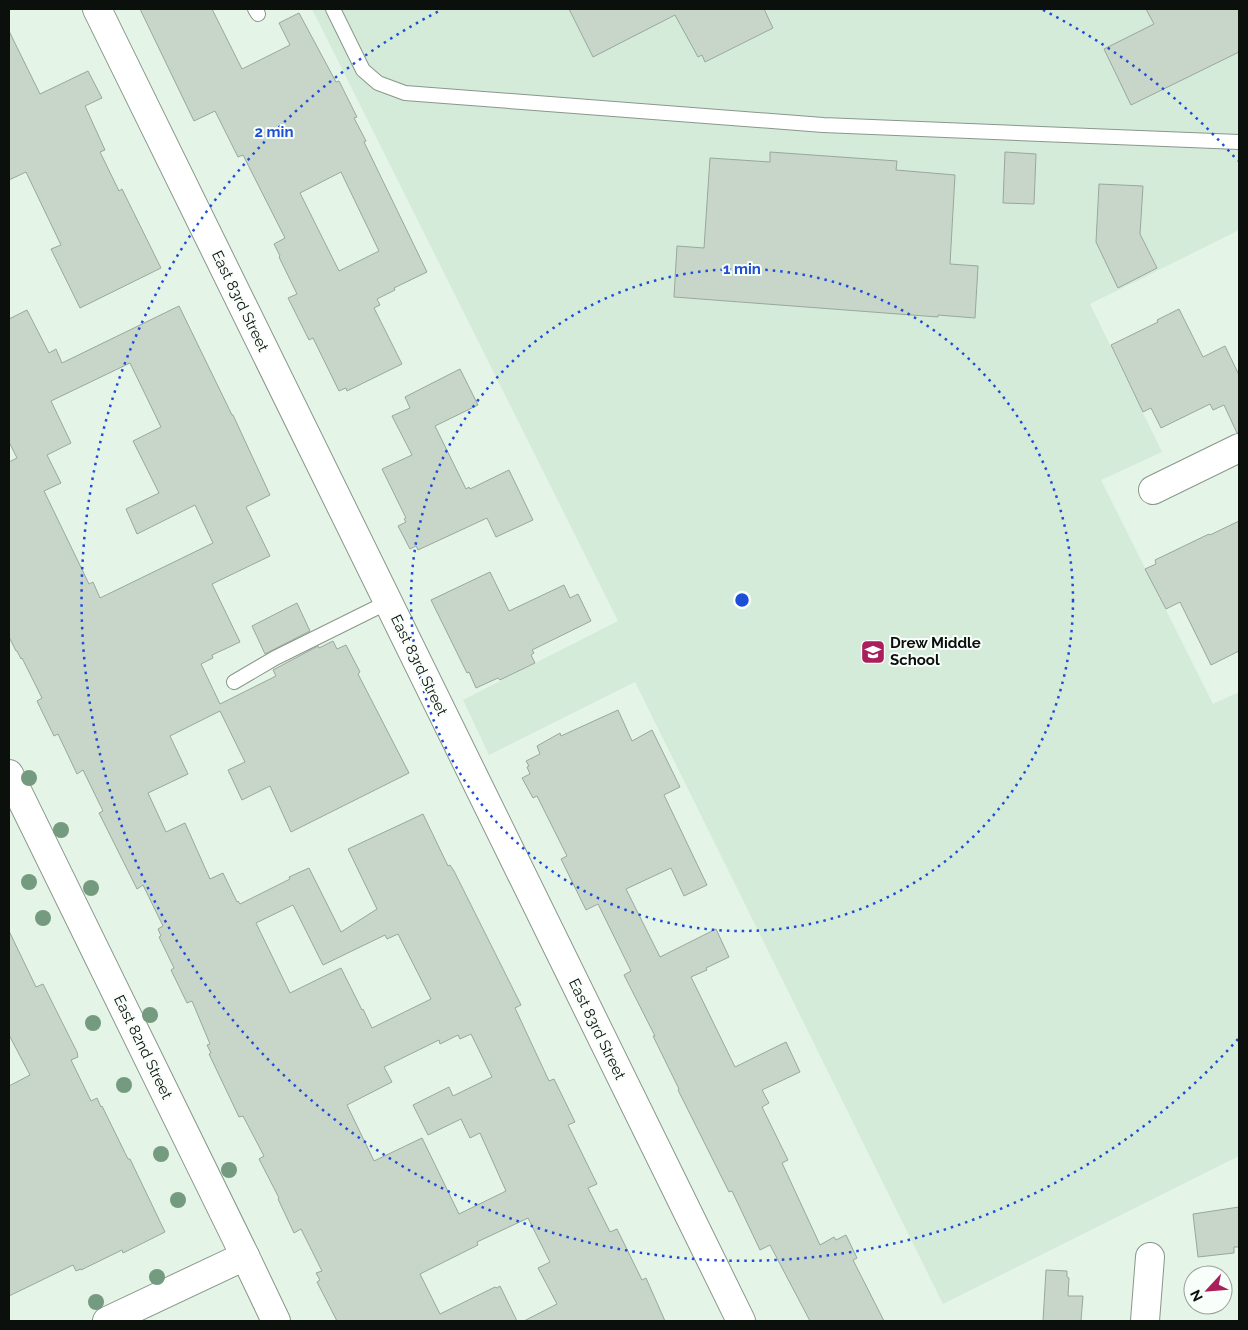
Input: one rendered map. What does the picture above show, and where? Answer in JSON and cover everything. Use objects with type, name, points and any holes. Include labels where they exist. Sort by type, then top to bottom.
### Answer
[{"type":"street","name":"East 83rd Street","points":[[97,9],[740,1321]]},
{"type":"street","points":[[1153,490],[1239,448]]},
{"type":"street","name":"East 82nd Street","points":[[9,774],[276,1321]]},
{"type":"street","points":[[107,1321],[245,1256]]},
{"type":"street","points":[[1145,1321],[1150,1257]]},
{"type":"lane","points":[[333,9],[363,70],[378,83],[405,93],[823,125],[1239,142]]},
{"type":"lane","points":[[234,682],[275,658],[388,602]]},
{"type":"shaded area","name":"Drew Middle School","points":[[312,9],[1239,9],[1239,230],[1090,304],[1162,452],[1101,480],[1213,704],[1239,692],[1239,1156],[943,1304],[635,682],[489,755],[463,700],[618,621]]},
{"type":"building","points":[[140,9],[212,9],[242,69],[290,45],[279,23],[299,13],[336,82],[339,81],[357,117],[354,118],[366,141],[364,142],[427,272],[394,288],[395,290],[377,299],[380,305],[374,308],[402,364],[347,391],[346,388],[339,391],[313,338],[309,340],[288,298],[297,294],[274,244],[285,238],[243,155],[238,157],[215,111],[194,121]],"holes":[[[341,172],[379,251],[339,271],[300,193]]]},
{"type":"building","points":[[569,9],[764,9],[773,28],[705,62],[702,55],[698,57],[675,15],[593,57]]},
{"type":"building","points":[[1146,9],[1239,9],[1239,52],[1131,105],[1104,49],[1154,24]]},
{"type":"building","points":[[9,31],[40,94],[88,71],[102,98],[85,106],[105,150],[100,152],[119,191],[122,189],[161,268],[80,308],[51,249],[61,245],[26,172],[9,180]]},
{"type":"building","points":[[770,152],[897,161],[896,170],[955,175],[950,264],[978,266],[975,318],[938,315],[938,317],[674,297],[677,246],[704,248],[710,158],[770,162]]},
{"type":"building","points":[[1005,152],[1036,154],[1034,204],[1003,203]]},
{"type":"building","points":[[1099,184],[1143,186],[1140,234],[1157,268],[1118,288],[1096,242]]},
{"type":"building","points":[[179,306],[270,495],[246,507],[270,556],[212,584],[240,642],[212,655],[213,658],[201,664],[220,704],[276,676],[273,670],[318,646],[319,648],[333,641],[337,649],[346,645],[360,672],[358,674],[409,773],[291,832],[270,786],[242,800],[228,770],[245,762],[220,711],[170,736],[188,774],[148,793],[166,832],[185,823],[210,879],[223,873],[237,902],[240,904],[309,868],[341,932],[377,909],[348,849],[423,814],[448,866],[450,865],[454,871],[521,1005],[515,1008],[549,1081],[554,1079],[575,1122],[568,1125],[597,1184],[588,1188],[610,1232],[617,1229],[642,1280],[646,1278],[665,1321],[524,1321],[557,1304],[538,1268],[550,1262],[528,1218],[477,1242],[478,1245],[420,1274],[440,1314],[500,1286],[517,1321],[337,1321],[317,1282],[320,1280],[316,1273],[322,1271],[301,1229],[294,1233],[259,1159],[264,1156],[243,1116],[239,1117],[209,1054],[211,1053],[207,1045],[210,1044],[192,1001],[187,1003],[171,970],[174,968],[159,937],[161,936],[158,929],[163,926],[143,885],[137,889],[99,813],[103,811],[83,770],[77,774],[58,734],[54,736],[37,701],[42,698],[9,637],[9,462],[17,458],[9,442],[9,319],[27,310],[49,353],[56,349],[62,363]],"holes":[[[130,363],[161,427],[133,441],[159,493],[126,509],[137,534],[195,505],[213,543],[100,598],[93,582],[89,584],[44,491],[61,483],[47,455],[71,443],[51,401]],[[293,905],[323,965],[385,935],[387,939],[398,934],[431,999],[372,1028],[341,968],[290,993],[256,923]],[[471,1034],[492,1077],[453,1096],[449,1087],[413,1105],[428,1135],[461,1119],[470,1138],[480,1133],[506,1191],[459,1214],[422,1138],[374,1161],[347,1105],[392,1082],[384,1067],[439,1040],[440,1044],[458,1035],[460,1039]]]},
{"type":"building","points":[[1179,309],[1203,357],[1225,346],[1239,375],[1239,433],[1237,433],[1224,405],[1213,410],[1210,404],[1161,428],[1151,408],[1143,412],[1111,345],[1158,322],[1157,320]]},
{"type":"building","points":[[460,369],[478,405],[435,426],[466,489],[469,487],[470,489],[509,470],[533,520],[496,537],[487,518],[418,550],[416,546],[410,549],[398,526],[406,522],[404,519],[406,518],[382,469],[412,455],[392,416],[410,408],[405,397]]},
{"type":"building","points":[[1239,521],[1239,651],[1211,665],[1180,602],[1166,609],[1145,569],[1156,564],[1155,560]]},
{"type":"building","points":[[490,572],[509,611],[564,585],[570,598],[578,594],[591,621],[532,650],[534,653],[531,655],[535,663],[500,680],[498,678],[476,688],[431,600]]},
{"type":"building","points":[[297,603],[310,631],[265,654],[252,626]]},
{"type":"building","points":[[618,710],[632,741],[652,730],[680,787],[664,795],[707,885],[684,896],[671,868],[626,889],[660,957],[716,929],[729,957],[691,977],[735,1067],[786,1042],[800,1072],[762,1090],[769,1103],[762,1107],[788,1160],[782,1163],[820,1245],[834,1237],[836,1240],[846,1235],[857,1258],[853,1260],[884,1321],[810,1321],[770,1245],[760,1250],[732,1191],[729,1192],[678,1090],[653,1036],[655,1036],[624,975],[631,971],[598,904],[586,910],[561,859],[567,856],[537,796],[533,798],[522,778],[530,774],[526,761],[540,754],[537,746],[560,733],[561,736]]},
{"type":"building","points":[[9,931],[36,987],[43,984],[77,1052],[78,1057],[71,1060],[91,1101],[97,1098],[102,1106],[165,1232],[123,1253],[122,1250],[81,1270],[76,1271],[73,1265],[9,1296],[9,1086],[30,1075],[9,1035]]},
{"type":"building","points":[[1239,1207],[1239,1247],[1234,1247],[1234,1253],[1198,1257],[1193,1214]]},
{"type":"building","points":[[1046,1270],[1067,1271],[1067,1277],[1069,1278],[1068,1296],[1083,1296],[1081,1321],[1043,1321]]},
{"type":"place","name":"Drew Middle School","points":[[873,652]]}]
